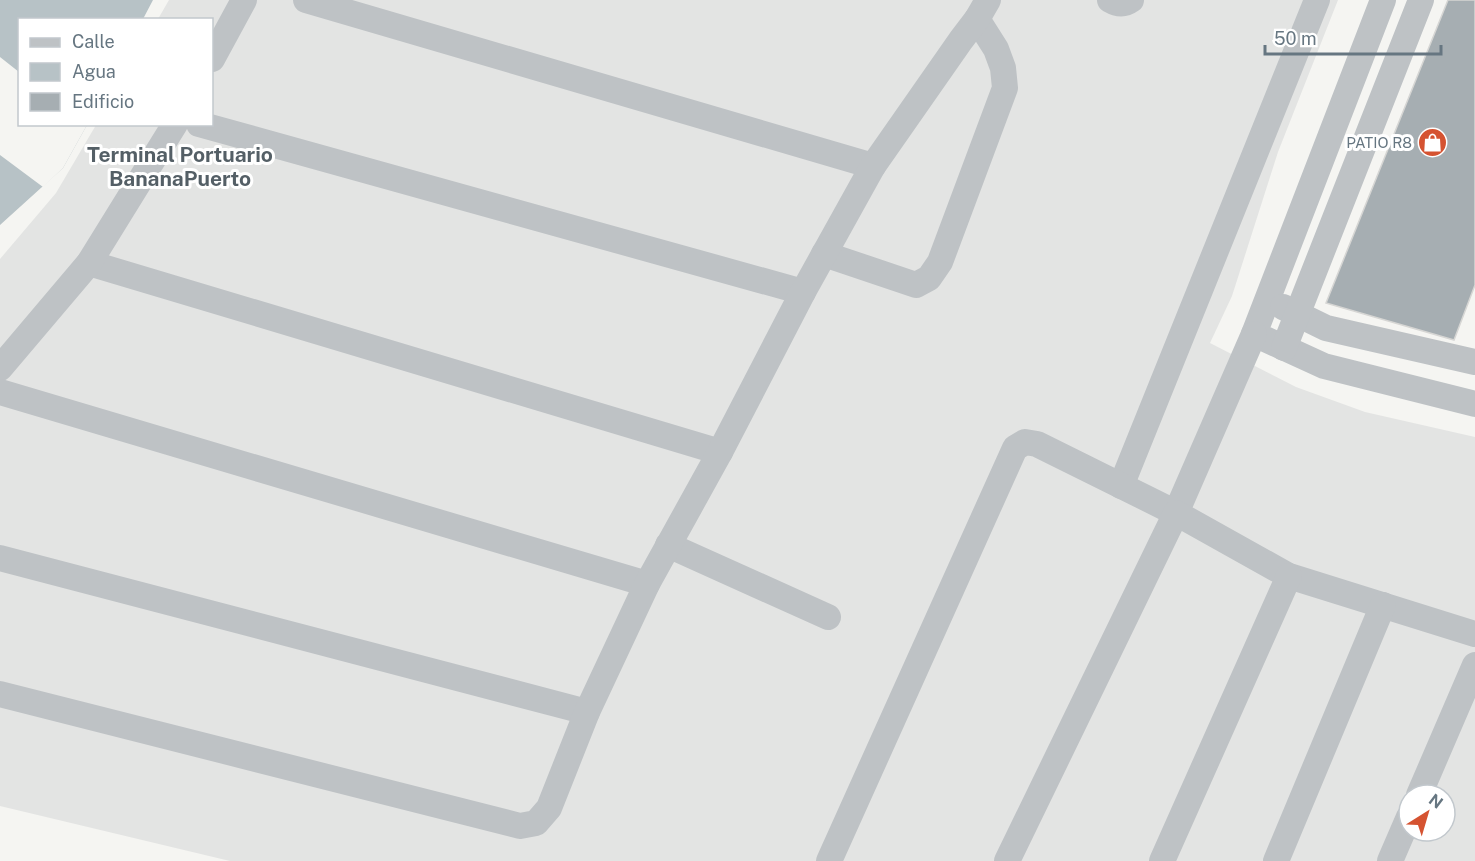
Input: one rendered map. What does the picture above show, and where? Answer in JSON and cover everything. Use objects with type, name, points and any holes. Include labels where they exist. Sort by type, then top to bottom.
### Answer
[{"type":"lane","points":[[213,57],[244,0]]},
{"type":"lane","points":[[306,0],[873,166]]},
{"type":"lane","points":[[1110,0],[1117,4],[1131,0]]},
{"type":"lane","points":[[1121,486],[1317,0]]},
{"type":"lane","points":[[1007,861],[1176,513],[1268,301],[1383,0]]},
{"type":"lane","points":[[1284,348],[1421,0]]},
{"type":"lane","points":[[0,694],[520,826],[536,823],[549,808],[587,712],[647,584],[720,452],[803,292],[873,166],[983,10]]},
{"type":"lane","points":[[824,254],[916,285],[929,278],[940,262],[1005,88],[1003,68],[983,10]]},
{"type":"lane","points":[[0,368],[89,263],[174,126]]},
{"type":"lane","points":[[206,126],[803,292]]},
{"type":"lane","points":[[89,263],[720,452]]},
{"type":"lane","points":[[1268,301],[1326,328],[1475,362]]},
{"type":"lane","points":[[1254,334],[1324,366],[1475,404]]},
{"type":"lane","points":[[0,392],[647,584]]},
{"type":"lane","points":[[829,861],[1015,448],[1025,442],[1037,444],[1176,513],[1289,576],[1475,634]]},
{"type":"lane","points":[[668,545],[828,617]]},
{"type":"lane","points":[[0,558],[587,712]]},
{"type":"lane","points":[[1162,861],[1289,576]]},
{"type":"lane","points":[[1276,861],[1383,605]]},
{"type":"lane","points":[[1424,783],[1475,665]]},
{"type":"lane","points":[[1390,861],[1398,843]]},
{"type":"shaded area","points":[[169,0],[1338,0],[1278,152],[1232,296],[1210,343],[1296,387],[1365,412],[1475,437],[1475,861],[230,861],[0,806],[0,259],[56,193],[95,126],[213,126],[213,18],[159,18]]},
{"type":"water","points":[[0,0],[153,0],[144,18],[18,18],[18,126],[86,126],[63,168],[0,225]]},
{"type":"pier","points":[[0,57],[18,71],[18,126],[86,126],[63,168],[43,187],[0,155]]},
{"type":"building","name":"PATIO R8","points":[[1448,0],[1475,0],[1475,285],[1454,340],[1326,303]]},
{"type":"place","name":"PATIO R8","points":[[1433,143]]},
{"type":"district","name":"Terminal Portuario BananaPuerto","points":[[180,167]]}]
